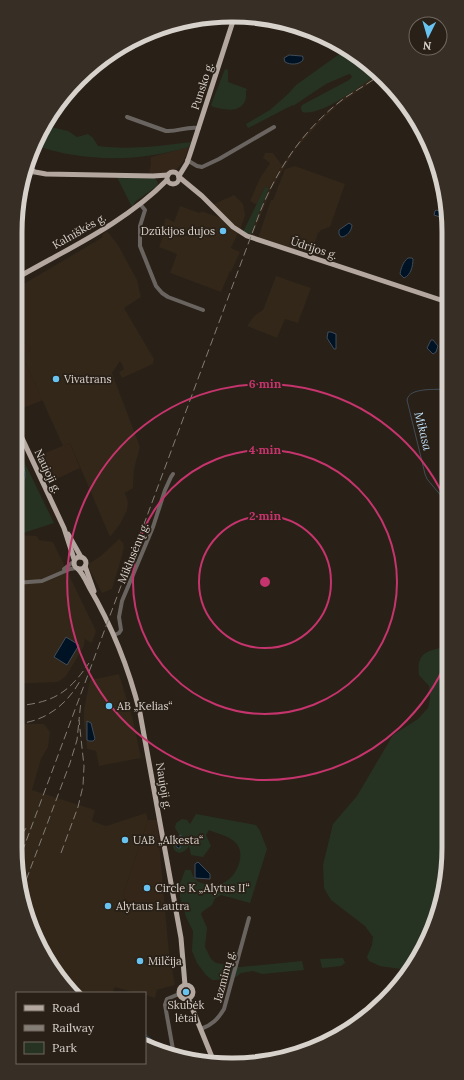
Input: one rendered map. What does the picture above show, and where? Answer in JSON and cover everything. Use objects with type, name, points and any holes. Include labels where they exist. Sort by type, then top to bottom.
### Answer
[{"type":"main road","name":"Punsko g.","points":[[187,160],[179,170],[174,172],[170,180],[179,181],[179,176],[187,163],[233,22]]},
{"type":"main road","points":[[31,170],[35,172],[46,174],[155,176],[190,186]]},
{"type":"main road","points":[[174,172],[179,176]]},
{"type":"main road","points":[[155,176],[159,183],[157,189]]},
{"type":"main road","name":"Ūdrijos g.","points":[[179,176],[233,227],[247,236],[442,300]]},
{"type":"main road","name":"Kalniškės g.","points":[[150,196],[170,180]]},
{"type":"main road","name":"Kalniškės g.","points":[[22,275],[119,220],[167,185],[170,180]]},
{"type":"main road","name":"Naujoji g.","points":[[22,438],[64,528],[81,557]]},
{"type":"main road","name":"Naujoji g.","points":[[64,528],[74,561]]},
{"type":"main road","points":[[77,557],[81,557],[85,560],[85,566],[78,568],[74,561],[77,557]]},
{"type":"main road","name":"Naujoji g.","points":[[85,566],[96,598]]},
{"type":"main road","name":"Naujoji g.","points":[[78,568],[96,598],[114,635],[131,680],[143,726],[182,938],[185,985]]},
{"type":"main road","points":[[185,985],[192,989],[192,995],[188,998],[183,998],[179,994],[180,988],[185,985]]},
{"type":"main road","points":[[188,998],[212,1057]]},
{"type":"street","points":[[127,117],[172,132],[190,127],[199,128]]},
{"type":"street","points":[[187,160],[197,166],[202,166],[219,159],[274,127]]},
{"type":"street","points":[[30,174],[35,172]]},
{"type":"street","points":[[140,204],[145,210],[140,226],[140,246],[156,286],[168,297],[203,310]]},
{"type":"street","name":"Miklusėnų g.","points":[[114,635],[119,633],[121,630],[119,617],[122,601],[153,527],[170,477],[173,474]]},
{"type":"street","points":[[55,575],[74,561]]},
{"type":"street","points":[[22,583],[39,582],[70,569],[78,568]]},
{"type":"street","name":"Jazminų g.","points":[[201,1029],[214,1022],[224,1009],[249,918]]},
{"type":"street","points":[[173,1050],[166,1005],[167,999],[179,994]]},
{"type":"shaded area","points":[[373,77],[376,80],[339,104],[317,125],[295,150],[272,188],[252,237],[250,236],[269,188],[282,165],[303,136],[346,95]]},
{"type":"shaded area","points":[[189,147],[183,162],[177,169],[165,174],[149,174],[151,157]]},
{"type":"shaded area","points":[[265,153],[273,153],[282,165],[269,188],[265,187],[257,205],[250,201],[260,178],[270,163],[263,158]]},
{"type":"shaded area","points":[[295,166],[345,184],[330,227],[321,230],[318,233],[312,251],[298,247],[293,250],[258,238],[271,200],[273,200],[285,169]]},
{"type":"shaded area","points":[[234,195],[243,204],[245,215],[240,231],[213,205]]},
{"type":"shaded area","points":[[180,206],[221,218],[238,233],[231,248],[240,252],[221,292],[170,273],[177,254],[159,247],[165,231],[164,222],[166,218],[174,222]]},
{"type":"shaded area","points":[[107,231],[118,245],[137,280],[141,297],[124,308],[154,359],[153,364],[122,378],[119,372],[124,369],[120,361],[112,373],[140,447],[134,469],[133,488],[125,493],[128,502],[127,510],[120,524],[110,537],[70,443],[63,446],[22,355],[31,350],[22,336],[22,285],[103,237],[102,235]]},
{"type":"shaded area","points":[[276,276],[311,288],[298,323],[285,319],[277,338],[247,326],[254,316],[263,310]]},
{"type":"shaded area","points":[[22,334],[31,350],[22,356]]},
{"type":"shaded area","points":[[22,356],[43,400],[22,408]]},
{"type":"shaded area","points":[[70,443],[80,468],[50,482],[46,481],[35,457]]},
{"type":"shaded area","points":[[22,535],[37,536],[39,540],[53,542],[96,631],[92,643],[85,638],[84,646],[66,676],[58,682],[22,684]]},
{"type":"shaded area","points":[[119,539],[123,543],[124,547],[112,589],[102,593],[87,565],[102,555]]},
{"type":"shaded area","points":[[119,674],[133,720],[141,758],[99,766],[96,751],[87,749],[84,722],[84,710],[90,680]]},
{"type":"shaded area","points":[[22,724],[44,724],[50,732],[48,747],[41,759],[32,790],[95,810],[92,821],[106,826],[146,813],[148,820],[123,895],[128,903],[165,909],[169,952],[175,985],[157,990],[155,998],[146,995],[146,992],[132,992],[115,987],[112,992],[80,992],[57,965],[33,916],[26,889],[22,862]]},
{"type":"shaded area","points":[[148,820],[157,820],[165,909],[128,903],[123,895]]},
{"type":"green space","points":[[341,53],[360,65],[373,77],[341,99],[320,110],[302,112],[302,105],[349,80],[352,77],[349,74],[326,84],[293,106],[248,128],[246,124],[270,110],[296,85]]},
{"type":"green space","points":[[225,69],[228,70],[228,82],[247,89],[245,101],[239,108],[230,110],[213,107],[211,105]]},
{"type":"green space","points":[[50,127],[68,131],[77,137],[88,134],[93,138],[98,146],[133,148],[191,142],[189,147],[170,152],[132,157],[93,157],[40,147]]},
{"type":"green space","points":[[117,177],[155,178],[158,183],[157,186],[136,201],[132,207]]},
{"type":"green space","points":[[265,187],[269,188],[250,236],[243,232]]},
{"type":"green space","points":[[22,457],[54,523],[22,533]]},
{"type":"green space","points":[[442,648],[442,862],[438,889],[431,916],[414,953],[404,970],[380,966],[369,961],[367,957],[372,945],[373,937],[365,926],[331,900],[324,888],[323,865],[333,824],[357,796],[393,735],[418,719],[428,708],[430,699],[429,686],[419,675],[419,667],[422,657],[425,653]]},
{"type":"green space","points":[[196,814],[256,825],[267,849],[250,903],[221,895],[215,898],[212,905],[202,912],[201,914],[207,928],[205,947],[211,959],[216,963],[240,967],[302,961],[304,970],[262,974],[253,971],[241,973],[236,977],[212,980],[197,963],[192,951],[193,931],[186,917],[180,897],[180,884],[185,870],[191,870],[194,878],[201,883],[209,885],[225,882],[237,870],[240,852],[239,847],[233,840],[209,830],[206,835],[211,846],[203,857],[191,855],[189,846],[181,853],[176,851],[172,845],[172,841],[180,848],[181,840],[175,828],[176,823],[182,819],[187,820],[190,824]]},
{"type":"green space","points":[[343,958],[345,963],[341,966],[322,968],[320,959]]},
{"type":"water","points":[[289,55],[302,56],[303,60],[297,64],[287,63],[285,62],[284,58]]},
{"type":"water","points":[[435,211],[441,211],[440,217],[434,215]]},
{"type":"water","points":[[349,223],[352,225],[350,231],[347,235],[341,237],[339,230]]},
{"type":"water","points":[[408,258],[413,259],[413,264],[410,273],[404,278],[400,272]]},
{"type":"water","points":[[328,332],[336,334],[336,349],[334,349],[327,338]]},
{"type":"water","points":[[431,340],[433,340],[438,346],[436,352],[433,354],[427,348]]},
{"type":"water","points":[[22,464],[25,472],[24,481],[22,483]]},
{"type":"water","points":[[66,637],[79,645],[67,665],[54,657]]},
{"type":"water","points":[[87,721],[91,723],[95,739],[93,741],[87,740]]},
{"type":"water","points":[[181,835],[180,848],[178,848],[172,841]]},
{"type":"water","points":[[198,862],[210,874],[210,879],[195,878],[195,864]]},
{"type":"water","points":[[146,1035],[152,1040],[152,1042],[146,1039]]},
{"type":"waterway","name":"Mikasa","points":[[442,389],[418,391],[409,396],[407,400],[425,474],[427,479],[442,497]]},
{"type":"railway","points":[[22,852],[267,195],[275,179],[295,148],[318,121],[346,97],[375,79]]},
{"type":"railway","points":[[22,705],[39,702],[58,695],[74,682],[89,663]]},
{"type":"railway","points":[[22,723],[35,720],[53,711],[68,698],[80,681]]},
{"type":"railway","points":[[61,853],[78,807],[83,786],[84,766],[79,720],[81,701]]},
{"type":"railway","points":[[25,883],[70,763],[77,740],[79,720]]},
{"type":"railway","points":[[22,834],[26,828]]},
{"type":"place","name":"Dzūkijos dujos","points":[[223,231]]},
{"type":"place","name":"Vivatrans","points":[[56,379]]},
{"type":"place","name":"AB „Kelias“","points":[[109,706]]},
{"type":"place","name":"UAB „Alkesta“","points":[[125,840]]},
{"type":"place","name":"Circle K „Alytus II“","points":[[147,888]]},
{"type":"place","name":"Alytaus Lautra","points":[[108,906]]},
{"type":"place","name":"Milčija","points":[[140,961]]},
{"type":"place","name":"Skubėk lėtai","points":[[186,992]]}]
